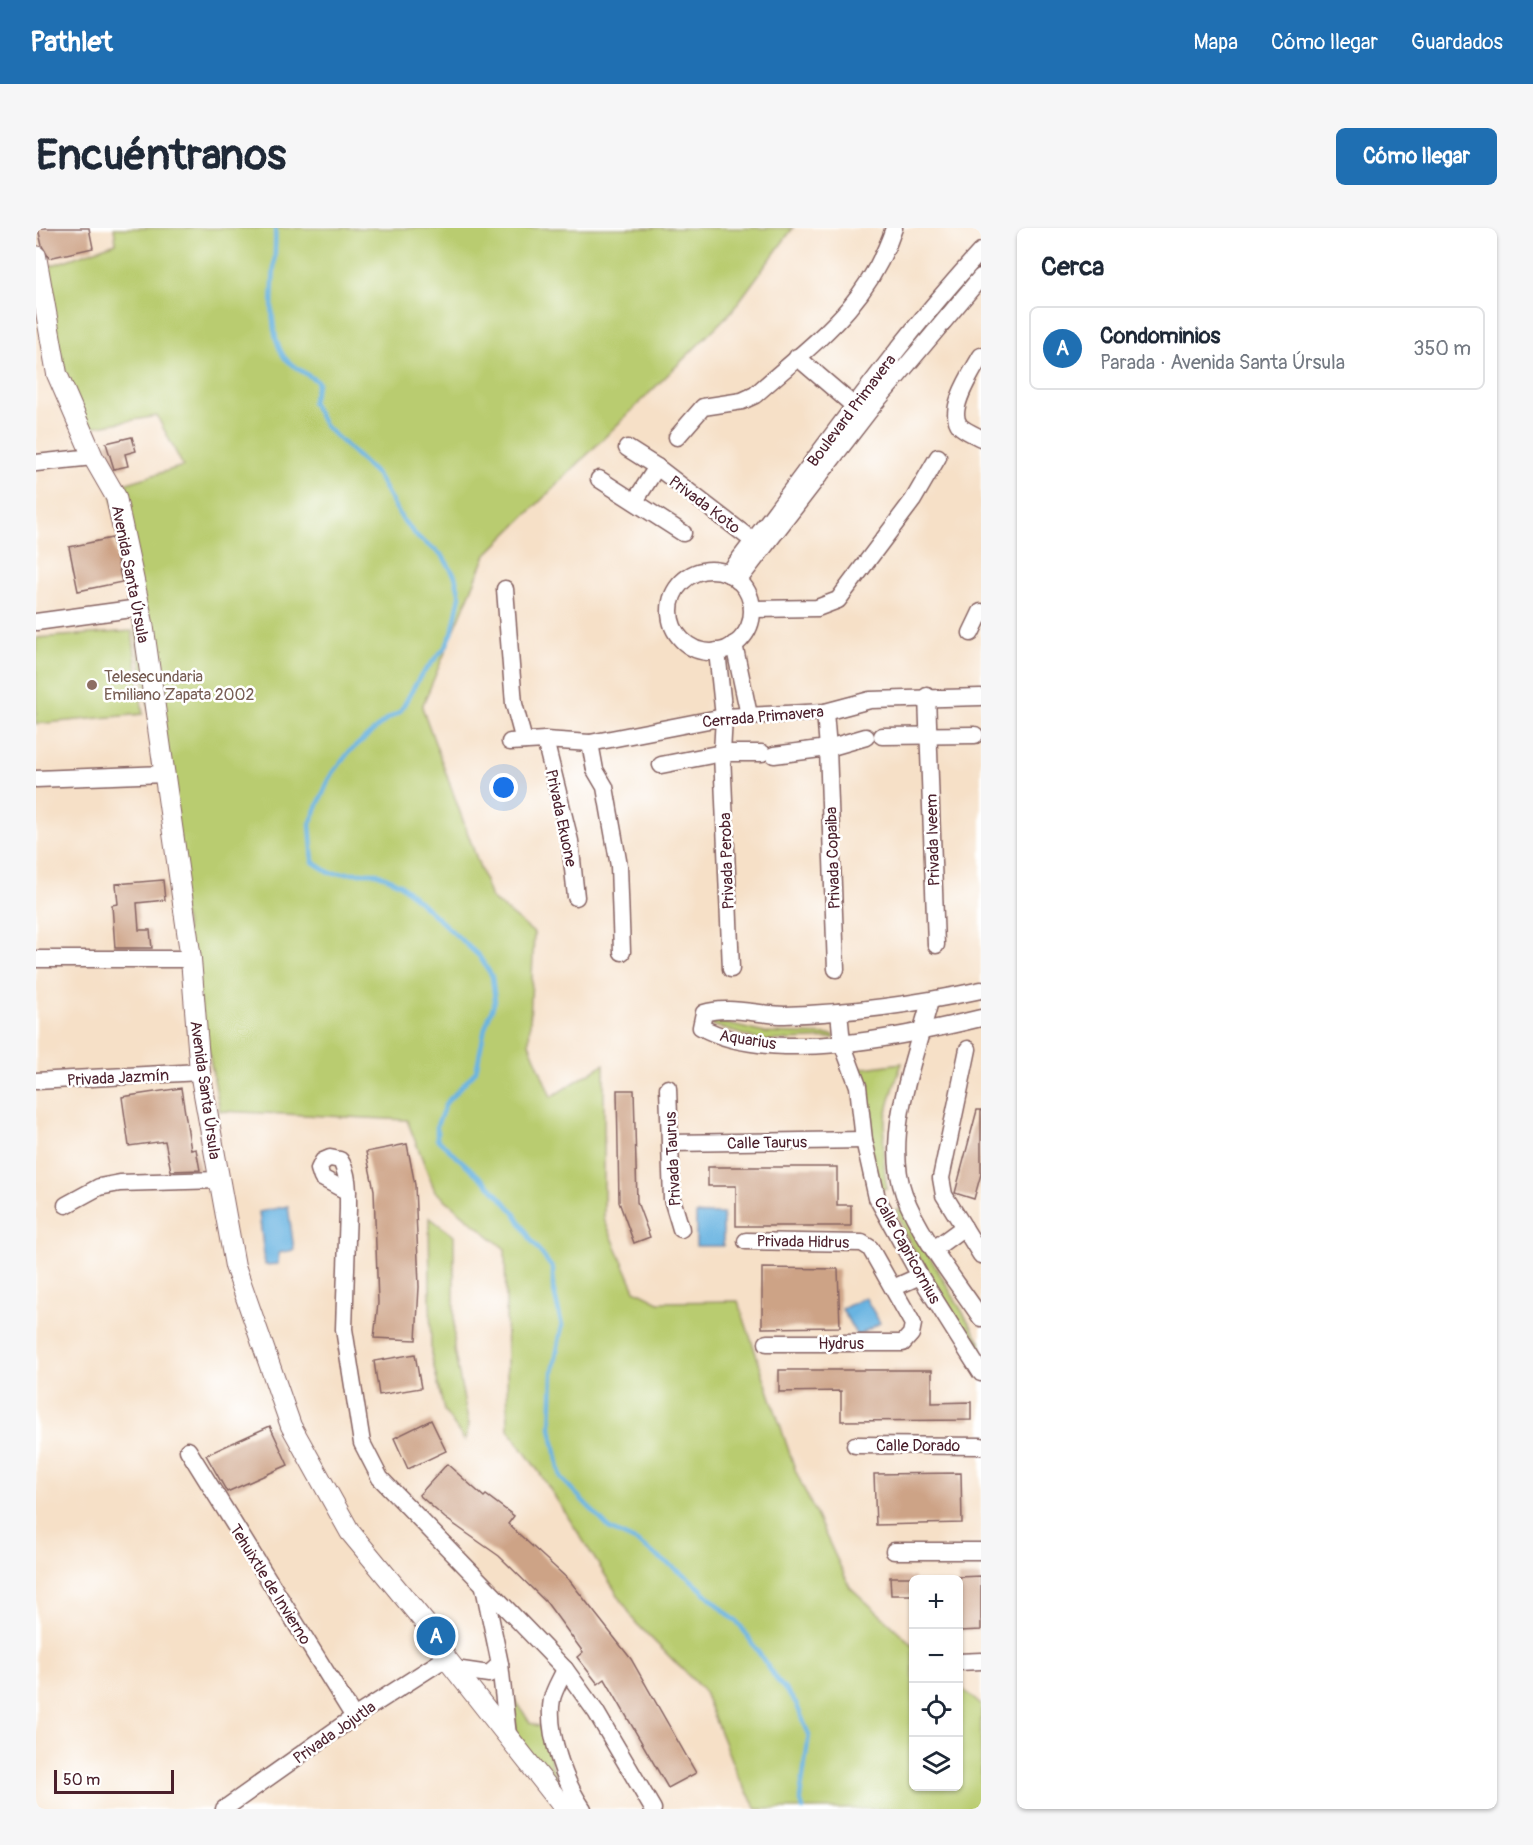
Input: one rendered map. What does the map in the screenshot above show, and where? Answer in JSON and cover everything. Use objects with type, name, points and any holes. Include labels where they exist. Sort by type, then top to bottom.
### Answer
[{"type":"street","points":[[677,437],[703,407],[742,400],[755,395],[832,329],[859,299],[884,256],[894,228]]},
{"type":"street","name":"Boulevard Primavera","points":[[733,578],[859,410],[942,294],[981,251]]},
{"type":"street","name":"Avenida Santa Úrsula","points":[[36,256],[57,374],[93,457],[116,497],[139,608],[191,959],[200,1072],[235,1266],[291,1426],[350,1532],[436,1636],[451,1663],[565,1809]]},
{"type":"street","name":"Boulevard Primavera","points":[[859,410],[978,284]]},
{"type":"street","points":[[981,356],[957,403],[956,417],[960,426],[981,438]]},
{"type":"street","points":[[797,357],[859,410]]},
{"type":"street","name":"Privada Koto","points":[[627,448],[657,467],[759,545]]},
{"type":"street","points":[[36,463],[93,457]]},
{"type":"street","points":[[753,609],[817,608],[838,600],[913,500],[938,457]]},
{"type":"street","name":"Privada Koto","points":[[635,501],[657,467]]},
{"type":"street","points":[[599,479],[683,533]]},
{"type":"street","points":[[719,571],[733,578],[746,589],[753,609],[751,622],[743,638],[717,651],[694,649],[680,638],[672,623],[670,605],[677,589],[693,574],[719,571]]},
{"type":"street","name":"Cerrada Primavera","points":[[505,589],[518,742],[545,740],[590,742],[724,717],[825,712],[870,700],[927,696],[981,697]]},
{"type":"street","points":[[36,622],[139,608]]},
{"type":"street","points":[[971,633],[981,612]]},
{"type":"street","points":[[734,644],[749,715]]},
{"type":"street","points":[[717,651],[724,717]]},
{"type":"street","name":"Privada Iveem","points":[[927,696],[936,945]]},
{"type":"street","name":"Privada Copaiba","points":[[825,712],[836,969]]},
{"type":"street","name":"Privada Peroba","points":[[724,717],[722,753],[730,969]]},
{"type":"street","points":[[661,765],[722,753],[768,754],[828,748],[874,736],[975,735]]},
{"type":"street","name":"Privada Ekuone","points":[[545,740],[570,841],[576,897]]},
{"type":"street","points":[[590,742],[595,770],[605,787],[619,866],[622,952]]},
{"type":"street","points":[[36,779],[165,774]]},
{"type":"street","points":[[36,959],[191,959]]},
{"type":"street","name":"Aquarius","points":[[981,990],[930,1001],[839,1012],[755,1015],[719,1008],[704,1013],[701,1027],[720,1038],[769,1046],[842,1043],[922,1032],[981,1018]]},
{"type":"street","name":"Calle Capricornius","points":[[930,1001],[900,1112],[898,1159],[904,1193],[934,1249],[981,1318]]},
{"type":"street","name":"Calle Capricornius","points":[[839,1012],[842,1043],[858,1086],[864,1140],[877,1198],[920,1276],[981,1373]]},
{"type":"street","points":[[968,1049],[941,1178],[944,1195],[981,1255]]},
{"type":"street","name":"Privada Jazmín","points":[[36,1081],[200,1072]]},
{"type":"street","name":"Privada Taurus","points":[[668,1088],[672,1199],[681,1228]]},
{"type":"street","name":"Calle Taurus","points":[[671,1143],[864,1140]]},
{"type":"street","points":[[66,1204],[99,1187],[120,1183],[219,1180]]},
{"type":"street","points":[[877,1198],[896,1191],[904,1193]]},
{"type":"street","points":[[348,1192],[344,1329],[362,1443],[380,1478],[565,1670],[600,1719],[653,1809]]},
{"type":"street","points":[[934,1249],[964,1227]]},
{"type":"street","name":"Privada Hidrus","points":[[746,1241],[862,1243],[870,1248],[913,1324],[911,1334]]},
{"type":"street","points":[[892,1288],[920,1276]]},
{"type":"street","name":"Hydrus","points":[[767,1343],[903,1343],[911,1334]]},
{"type":"street","name":"Calle Dorado","points":[[855,1445],[981,1446]]},
{"type":"street","name":"Tehuixtle de Invierno","points":[[188,1450],[354,1717]]},
{"type":"street","points":[[894,1551],[981,1551]]},
{"type":"street","points":[[483,1585],[500,1664],[508,1736]]},
{"type":"street","points":[[963,1662],[981,1661]]},
{"type":"street","points":[[451,1663],[489,1674],[500,1664]]},
{"type":"street","name":"Privada Jojutla","points":[[224,1809],[354,1717],[451,1663]]},
{"type":"street","points":[[565,1670],[552,1698],[551,1721],[568,1788],[583,1809]]},
{"type":"green space","points":[[114,228],[793,228],[732,311],[486,555],[422,707],[491,898],[534,933],[529,1043],[551,1097],[604,1064],[604,1219],[635,1290],[659,1302],[738,1301],[796,1472],[850,1587],[909,1641],[909,1791],[963,1791],[963,1689],[981,1705],[981,1809],[757,1809],[738,1777],[703,1690],[636,1623],[539,1472],[508,1429],[505,1249],[435,1191],[407,1120],[220,1111],[191,959],[111,488],[183,466],[157,416],[81,429],[38,270],[116,243]]},
{"type":"green space","name":"Telesecundaria Emiliano Zapata 2002","points":[[132,631],[143,714],[36,724],[36,638]]},
{"type":"green space","points":[[715,1021],[765,1033],[834,1035],[834,1038],[762,1041],[712,1025]]},
{"type":"green space","points":[[902,1063],[887,1111],[883,1138],[887,1188],[877,1190],[858,1069]]},
{"type":"green space","points":[[906,1207],[913,1229],[981,1343],[981,1365],[904,1232],[896,1210]]},
{"type":"green space","points":[[429,1217],[454,1236],[454,1350],[469,1425],[465,1441],[444,1411],[431,1354]]},
{"type":"green space","points":[[515,1699],[530,1723],[538,1726],[544,1724],[552,1765],[564,1796],[516,1739]]},
{"type":"water","points":[[288,1206],[294,1250],[279,1253],[278,1264],[265,1265],[259,1212]]},
{"type":"water","points":[[696,1214],[723,1214],[723,1246],[696,1246]]},
{"type":"water","points":[[865,1297],[880,1323],[857,1336],[842,1309]]},
{"type":"building","points":[[38,228],[89,228],[93,248],[49,258],[42,246]]},
{"type":"building","points":[[132,437],[136,451],[125,454],[128,466],[114,469],[106,443]]},
{"type":"building","points":[[112,538],[122,582],[78,591],[69,547]]},
{"type":"building","points":[[163,880],[165,900],[137,903],[139,930],[150,930],[152,948],[115,948],[112,905],[118,904],[116,884]]},
{"type":"building","points":[[181,1088],[191,1150],[196,1149],[200,1170],[171,1171],[165,1141],[129,1146],[122,1097]]},
{"type":"building","points":[[617,1090],[634,1090],[637,1202],[650,1237],[634,1243],[619,1202]]},
{"type":"building","points":[[977,1110],[981,1110],[981,1174],[974,1199],[955,1193]]},
{"type":"building","points":[[407,1144],[415,1185],[419,1287],[416,1340],[374,1338],[378,1303],[374,1190],[366,1152]]},
{"type":"building","points":[[708,1167],[837,1167],[837,1205],[851,1205],[851,1226],[736,1226],[736,1186],[708,1186]]},
{"type":"building","points":[[762,1268],[838,1269],[840,1327],[762,1328]]},
{"type":"building","points":[[415,1354],[421,1388],[379,1395],[374,1361]]},
{"type":"building","points":[[779,1370],[932,1370],[932,1403],[971,1402],[971,1420],[841,1421],[841,1391],[779,1392]]},
{"type":"building","points":[[431,1420],[446,1451],[408,1469],[394,1438]]},
{"type":"building","points":[[270,1426],[288,1465],[227,1492],[206,1455]]},
{"type":"building","points":[[447,1464],[484,1497],[486,1495],[514,1516],[508,1524],[570,1581],[631,1659],[696,1773],[668,1788],[605,1679],[598,1684],[577,1657],[583,1652],[547,1603],[499,1556],[445,1518],[419,1495]]},
{"type":"building","points":[[961,1473],[962,1523],[876,1525],[874,1474]]},
{"type":"building","points":[[981,1576],[981,1630],[963,1631],[963,1577]]},
{"type":"building","points":[[890,1577],[909,1577],[909,1595],[891,1595]]},
{"type":"waterway","points":[[275,228],[272,311],[277,343],[284,357],[318,382],[312,402],[324,425],[377,475],[402,519],[418,538],[442,555],[455,576],[460,596],[452,633],[446,646],[419,678],[400,712],[386,720],[349,752],[330,777],[310,824],[313,862],[330,873],[377,873],[400,884],[479,956],[492,976],[495,1001],[485,1028],[476,1071],[446,1103],[437,1125],[437,1139],[492,1188],[515,1213],[531,1240],[553,1269],[553,1287],[562,1326],[553,1372],[551,1428],[561,1478],[611,1530],[637,1542],[690,1579],[740,1625],[777,1680],[796,1703],[809,1735],[800,1798],[803,1809]]},
{"type":"place","name":"Telesecundaria Emiliano Zapata 2002","points":[[92,685]]},
{"type":"place","name":"Condominios","points":[[436,1636]]}]
